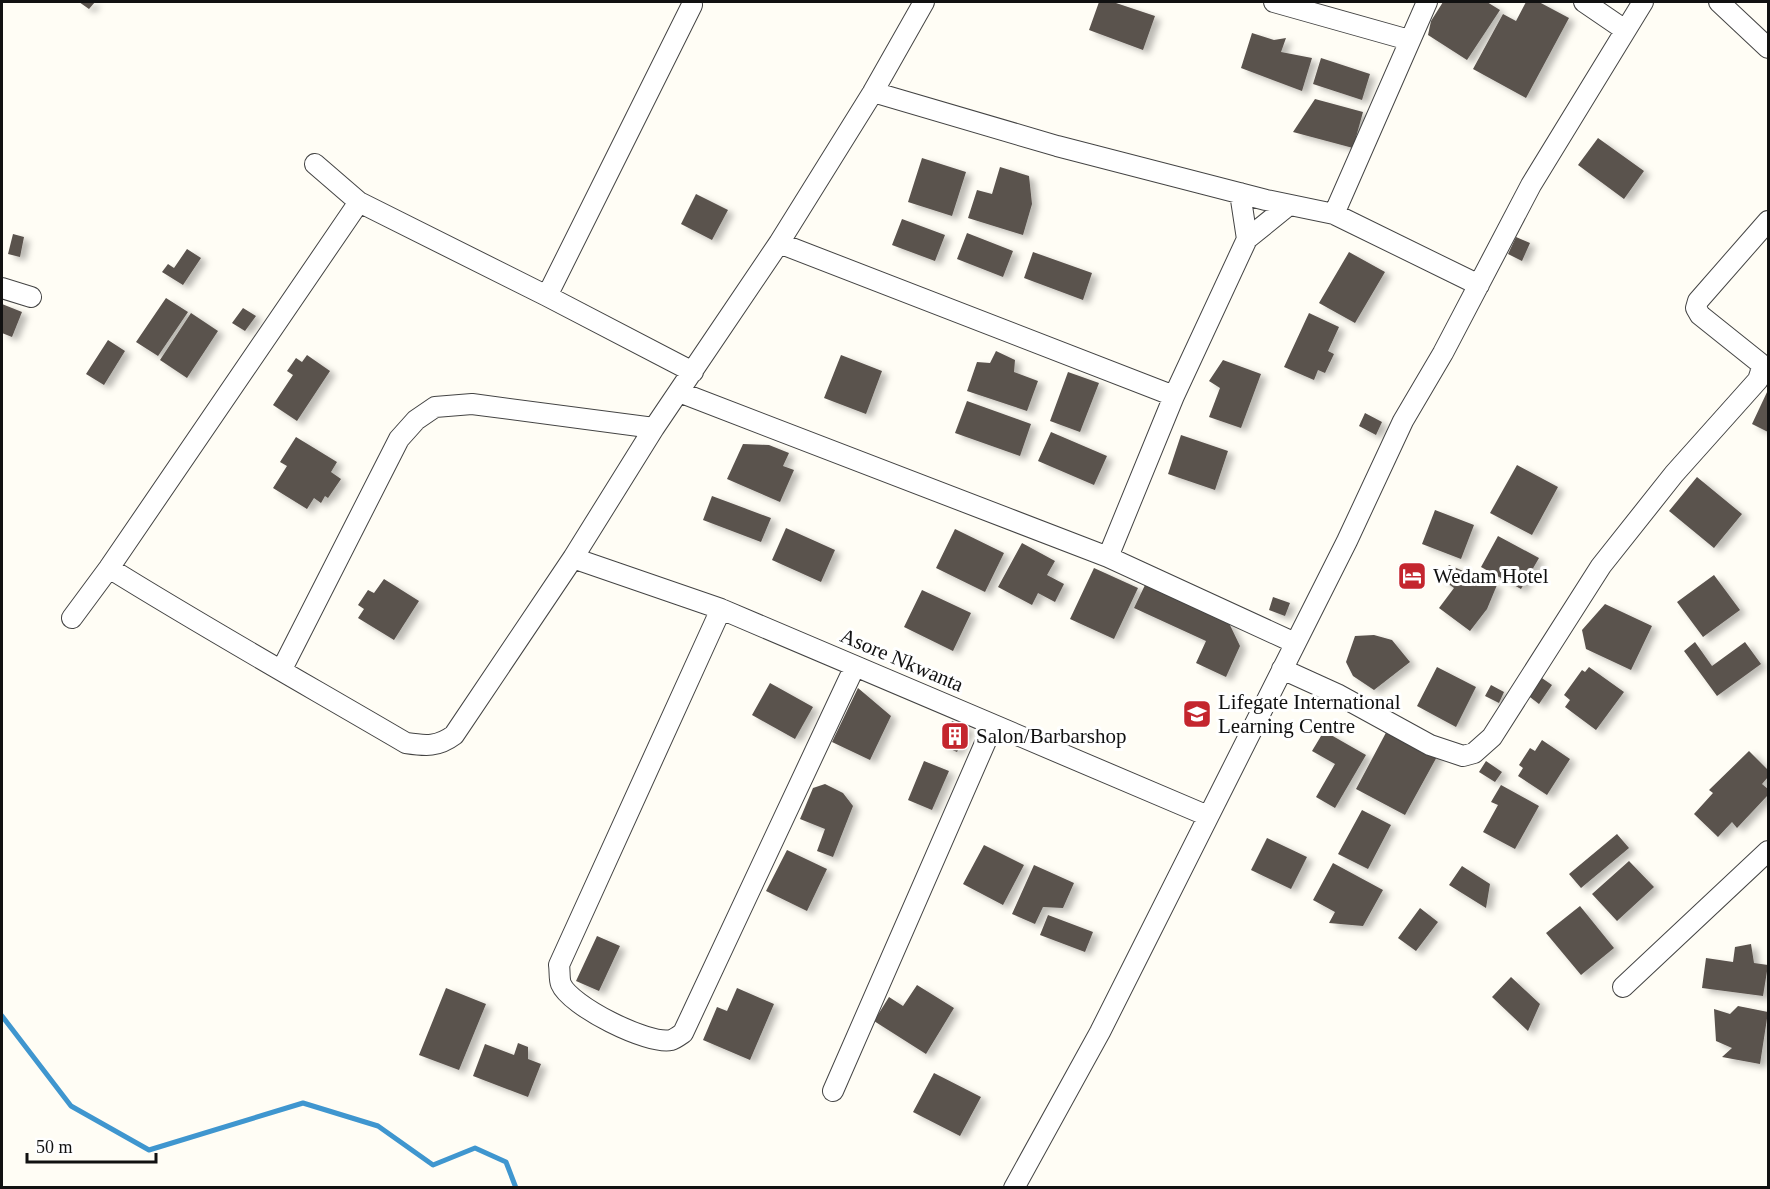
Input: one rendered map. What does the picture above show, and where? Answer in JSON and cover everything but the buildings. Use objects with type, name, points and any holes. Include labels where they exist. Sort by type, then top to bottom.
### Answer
[{"type":"street","points":[[109,568],[186,616],[282,669],[406,743],[430,747],[444,742],[454,735],[573,558],[654,428],[779,243],[873,92],[924,2]]},
{"type":"street","points":[[1274,2],[1409,40]]},
{"type":"street","points":[[1334,214],[1427,2]]},
{"type":"street","points":[[1584,2],[1624,30]]},
{"type":"street","points":[[1014,1188],[1100,1032],[1347,541],[1403,421],[1479,285],[1531,185],[1643,2]]},
{"type":"street","points":[[1719,2],[1768,48]]},
{"type":"street","points":[[547,296],[692,5]]},
{"type":"street","points":[[873,92],[1057,146],[1240,193],[1334,214],[1479,285]]},
{"type":"street","points":[[315,164],[359,202],[693,372]]},
{"type":"street","points":[[1240,193],[1247,238]]},
{"type":"street","points":[[72,618],[109,568],[359,202]]},
{"type":"street","points":[[1108,557],[1174,396],[1247,238],[1289,205]]},
{"type":"street","points":[[1282,669],[1337,694],[1430,745],[1463,756],[1474,753],[1492,737],[1601,566],[1674,474],[1758,380],[1761,371],[1760,363],[1700,315],[1696,308],[1698,301],[1768,221]]},
{"type":"street","points":[[779,243],[1174,396]]},
{"type":"street","points":[[2,288],[31,297]]},
{"type":"street","points":[[678,392],[1108,557],[1295,643]]},
{"type":"street","points":[[282,669],[399,439],[416,420],[435,407],[472,404],[654,428]]},
{"type":"street","name":"Asore Nkwanta","points":[[573,558],[721,609],[1208,816]]},
{"type":"street","points":[[721,609],[559,965],[561,985],[580,1003],[601,1018],[640,1036],[670,1040],[683,1033],[855,666]]},
{"type":"street","points":[[833,1091],[993,725]]},
{"type":"street","points":[[1623,987],[1768,851]]},
{"type":"waterway","points":[[2,1016],[71,1106],[149,1150],[303,1103],[378,1126],[433,1165],[475,1148],[506,1162],[516,1188]]},
{"type":"place","name":"Wedam Hotel","points":[[1412,576]]},
{"type":"place","name":"Lifegate International Learning Centre","points":[[1197,714]]},
{"type":"place","name":"Salon/Barbarshop","points":[[955,736]]}]
